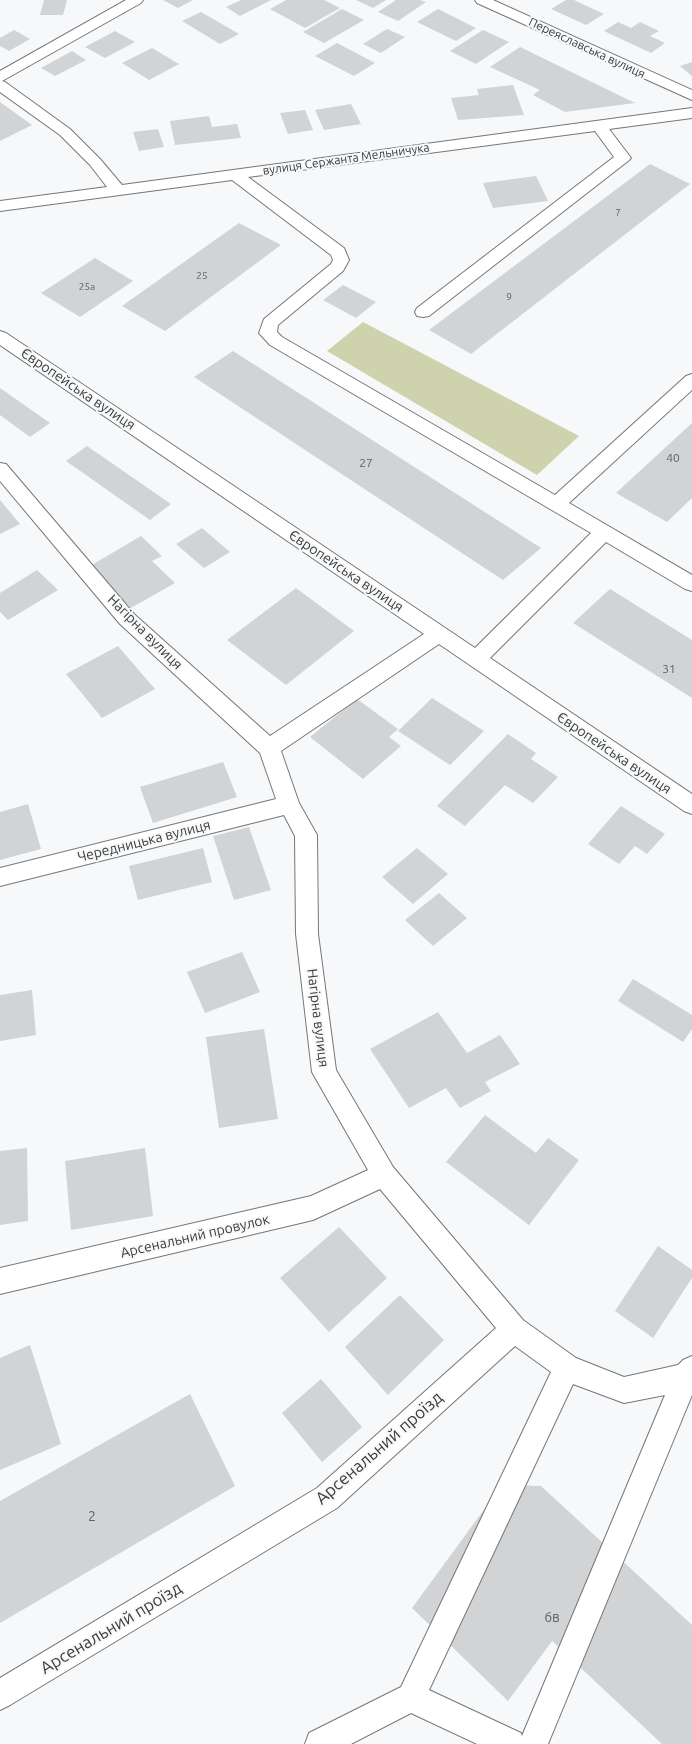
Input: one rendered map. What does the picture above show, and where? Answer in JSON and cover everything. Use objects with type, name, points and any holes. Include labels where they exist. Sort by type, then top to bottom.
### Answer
[{"type":"street","points":[[0,77],[136,0]]},
{"type":"street","name":"Переяславська вулиця","points":[[482,0],[692,96]]},
{"type":"street","points":[[0,84],[65,132],[95,162],[118,190]]},
{"type":"street","name":"вулиця Сержанта Мельничука","points":[[0,206],[692,113]]},
{"type":"street","points":[[423,312],[623,158],[599,126]]},
{"type":"street","points":[[234,174],[338,252],[341,260],[337,268],[270,323],[268,333],[276,341],[692,584]]},
{"type":"street","name":"Європейська вулиця","points":[[0,337],[692,805]]},
{"type":"street","points":[[556,504],[692,380]]},
{"type":"street","name":"Нагірна вулиця","points":[[0,469],[127,619],[269,748],[289,805],[306,835],[307,934],[324,1072],[384,1175],[514,1329]]},
{"type":"street","points":[[477,659],[604,532]]},
{"type":"street","points":[[269,748],[439,634]]},
{"type":"street","name":"Чередницька вулиця","points":[[0,877],[289,805]]},
{"type":"street","name":"Арсенальний провулок","points":[[0,1281],[313,1208],[384,1175]]},
{"type":"street","points":[[514,1329],[566,1368],[624,1390],[689,1373]]},
{"type":"street","name":"Арсенальний проїзд","points":[[0,1695],[327,1498],[514,1329]]},
{"type":"street","points":[[320,1744],[411,1697],[566,1368]]},
{"type":"street","points":[[533,1744],[689,1373]]},
{"type":"street","points":[[411,1697],[510,1744]]},
{"type":"green space","points":[[363,322],[579,436],[537,475],[327,351]]},
{"type":"building","points":[[44,0],[67,0],[63,15],[40,15]]},
{"type":"building","points":[[163,0],[193,0],[178,8]]},
{"type":"building","points":[[241,0],[271,0],[240,16],[226,7]]},
{"type":"building","points":[[286,0],[324,0],[340,8],[305,28],[270,9]]},
{"type":"building","points":[[356,0],[386,0],[373,8]]},
{"type":"building","points":[[396,0],[420,0],[426,2],[398,21],[378,12]]},
{"type":"building","points":[[566,0],[574,0],[604,14],[586,25],[551,9]]},
{"type":"building","points":[[342,9],[364,20],[324,43],[303,32]]},
{"type":"building","points":[[438,9],[476,28],[456,41],[417,22]]},
{"type":"building","points":[[201,12],[239,34],[220,44],[182,21]]},
{"type":"building","points":[[618,22],[631,28],[640,22],[659,31],[650,36],[665,43],[651,53],[604,31]]},
{"type":"building","points":[[387,29],[405,37],[381,53],[363,44]]},
{"type":"building","points":[[14,30],[30,39],[9,51],[0,46],[0,38]]},
{"type":"building","points":[[483,30],[509,42],[476,64],[450,51]]},
{"type":"building","points":[[115,31],[135,42],[105,58],[85,47]]},
{"type":"building","points":[[337,43],[375,63],[354,76],[315,56]]},
{"type":"building","points":[[520,47],[635,103],[565,112],[533,95],[540,90],[490,67]]},
{"type":"building","points":[[152,48],[179,64],[149,80],[122,63]]},
{"type":"building","points":[[72,51],[86,60],[55,76],[41,68]]},
{"type":"building","points":[[692,62],[692,76],[680,66]]},
{"type":"building","points":[[513,85],[524,115],[458,120],[451,98],[479,95],[477,89]]},
{"type":"building","points":[[0,102],[32,125],[0,141]]},
{"type":"building","points":[[351,104],[361,124],[324,130],[315,110]]},
{"type":"building","points":[[305,110],[313,130],[288,134],[280,113]]},
{"type":"building","points":[[209,116],[212,127],[237,124],[241,138],[175,145],[170,121]]},
{"type":"building","points":[[158,129],[164,147],[139,151],[133,132]]},
{"type":"building","points":[[650,164],[690,184],[471,354],[429,330]]},
{"type":"building","points":[[536,176],[548,201],[493,208],[483,183]]},
{"type":"building","points":[[239,223],[281,245],[165,331],[122,306]]},
{"type":"building","points":[[95,258],[133,281],[80,317],[41,293]]},
{"type":"building","points":[[343,285],[376,302],[356,318],[323,300]]},
{"type":"building","points":[[233,351],[541,548],[503,580],[194,377]]},
{"type":"building","points":[[0,388],[50,423],[30,437],[0,415]]},
{"type":"building","points":[[692,423],[692,498],[667,522],[616,493]]},
{"type":"building","points":[[87,446],[171,504],[150,520],[66,461]]},
{"type":"building","points":[[0,500],[20,524],[0,534]]},
{"type":"building","points":[[202,528],[230,552],[204,568],[176,544]]},
{"type":"building","points":[[141,536],[162,556],[152,561],[175,583],[131,608],[90,566]]},
{"type":"building","points":[[37,570],[58,590],[8,620],[0,612],[0,593]]},
{"type":"building","points":[[296,588],[354,631],[286,685],[227,640]]},
{"type":"building","points":[[610,589],[692,640],[692,698],[573,623]]},
{"type":"building","points":[[118,646],[155,689],[102,718],[66,674]]},
{"type":"building","points":[[432,698],[484,731],[450,765],[398,731]]},
{"type":"building","points":[[357,699],[398,729],[389,737],[401,746],[363,779],[310,737]]},
{"type":"building","points":[[508,734],[536,753],[531,759],[558,777],[533,803],[505,785],[465,826],[437,806]]},
{"type":"building","points":[[223,762],[237,797],[153,823],[140,787]]},
{"type":"building","points":[[28,804],[41,849],[0,860],[0,812]]},
{"type":"building","points":[[621,806],[665,834],[647,854],[635,846],[619,864],[588,844]]},
{"type":"building","points":[[249,827],[271,890],[234,900],[213,836]]},
{"type":"building","points":[[203,848],[212,882],[138,900],[129,866]]},
{"type":"building","points":[[417,848],[448,874],[413,904],[382,877]]},
{"type":"building","points":[[439,893],[467,918],[433,946],[405,920]]},
{"type":"building","points":[[242,952],[260,992],[205,1013],[187,972]]},
{"type":"building","points":[[633,979],[692,1015],[692,1029],[683,1042],[618,1001]]},
{"type":"building","points":[[32,990],[36,1035],[0,1041],[0,995]]},
{"type":"building","points":[[438,1012],[467,1053],[500,1035],[520,1064],[485,1082],[491,1091],[460,1108],[446,1088],[409,1108],[370,1049]]},
{"type":"building","points":[[264,1029],[278,1119],[219,1128],[206,1037]]},
{"type":"building","points":[[485,1115],[536,1153],[548,1138],[579,1160],[529,1225],[446,1162]]},
{"type":"building","points":[[27,1148],[28,1221],[0,1225],[0,1151]]},
{"type":"building","points":[[145,1148],[153,1216],[71,1230],[65,1161]]},
{"type":"building","points":[[339,1227],[387,1278],[329,1332],[280,1278]]},
{"type":"building","points":[[658,1246],[692,1270],[692,1278],[653,1338],[615,1311]]},
{"type":"building","points":[[400,1295],[444,1340],[388,1395],[345,1347]]},
{"type":"building","points":[[30,1345],[61,1444],[0,1470],[0,1358]]},
{"type":"building","points":[[321,1379],[362,1427],[322,1462],[282,1413]]},
{"type":"building","points":[[190,1394],[235,1486],[0,1623],[0,1501]]},
{"type":"building","points":[[502,1485],[541,1486],[692,1625],[692,1744],[662,1744],[552,1641],[508,1701],[412,1608]]}]
